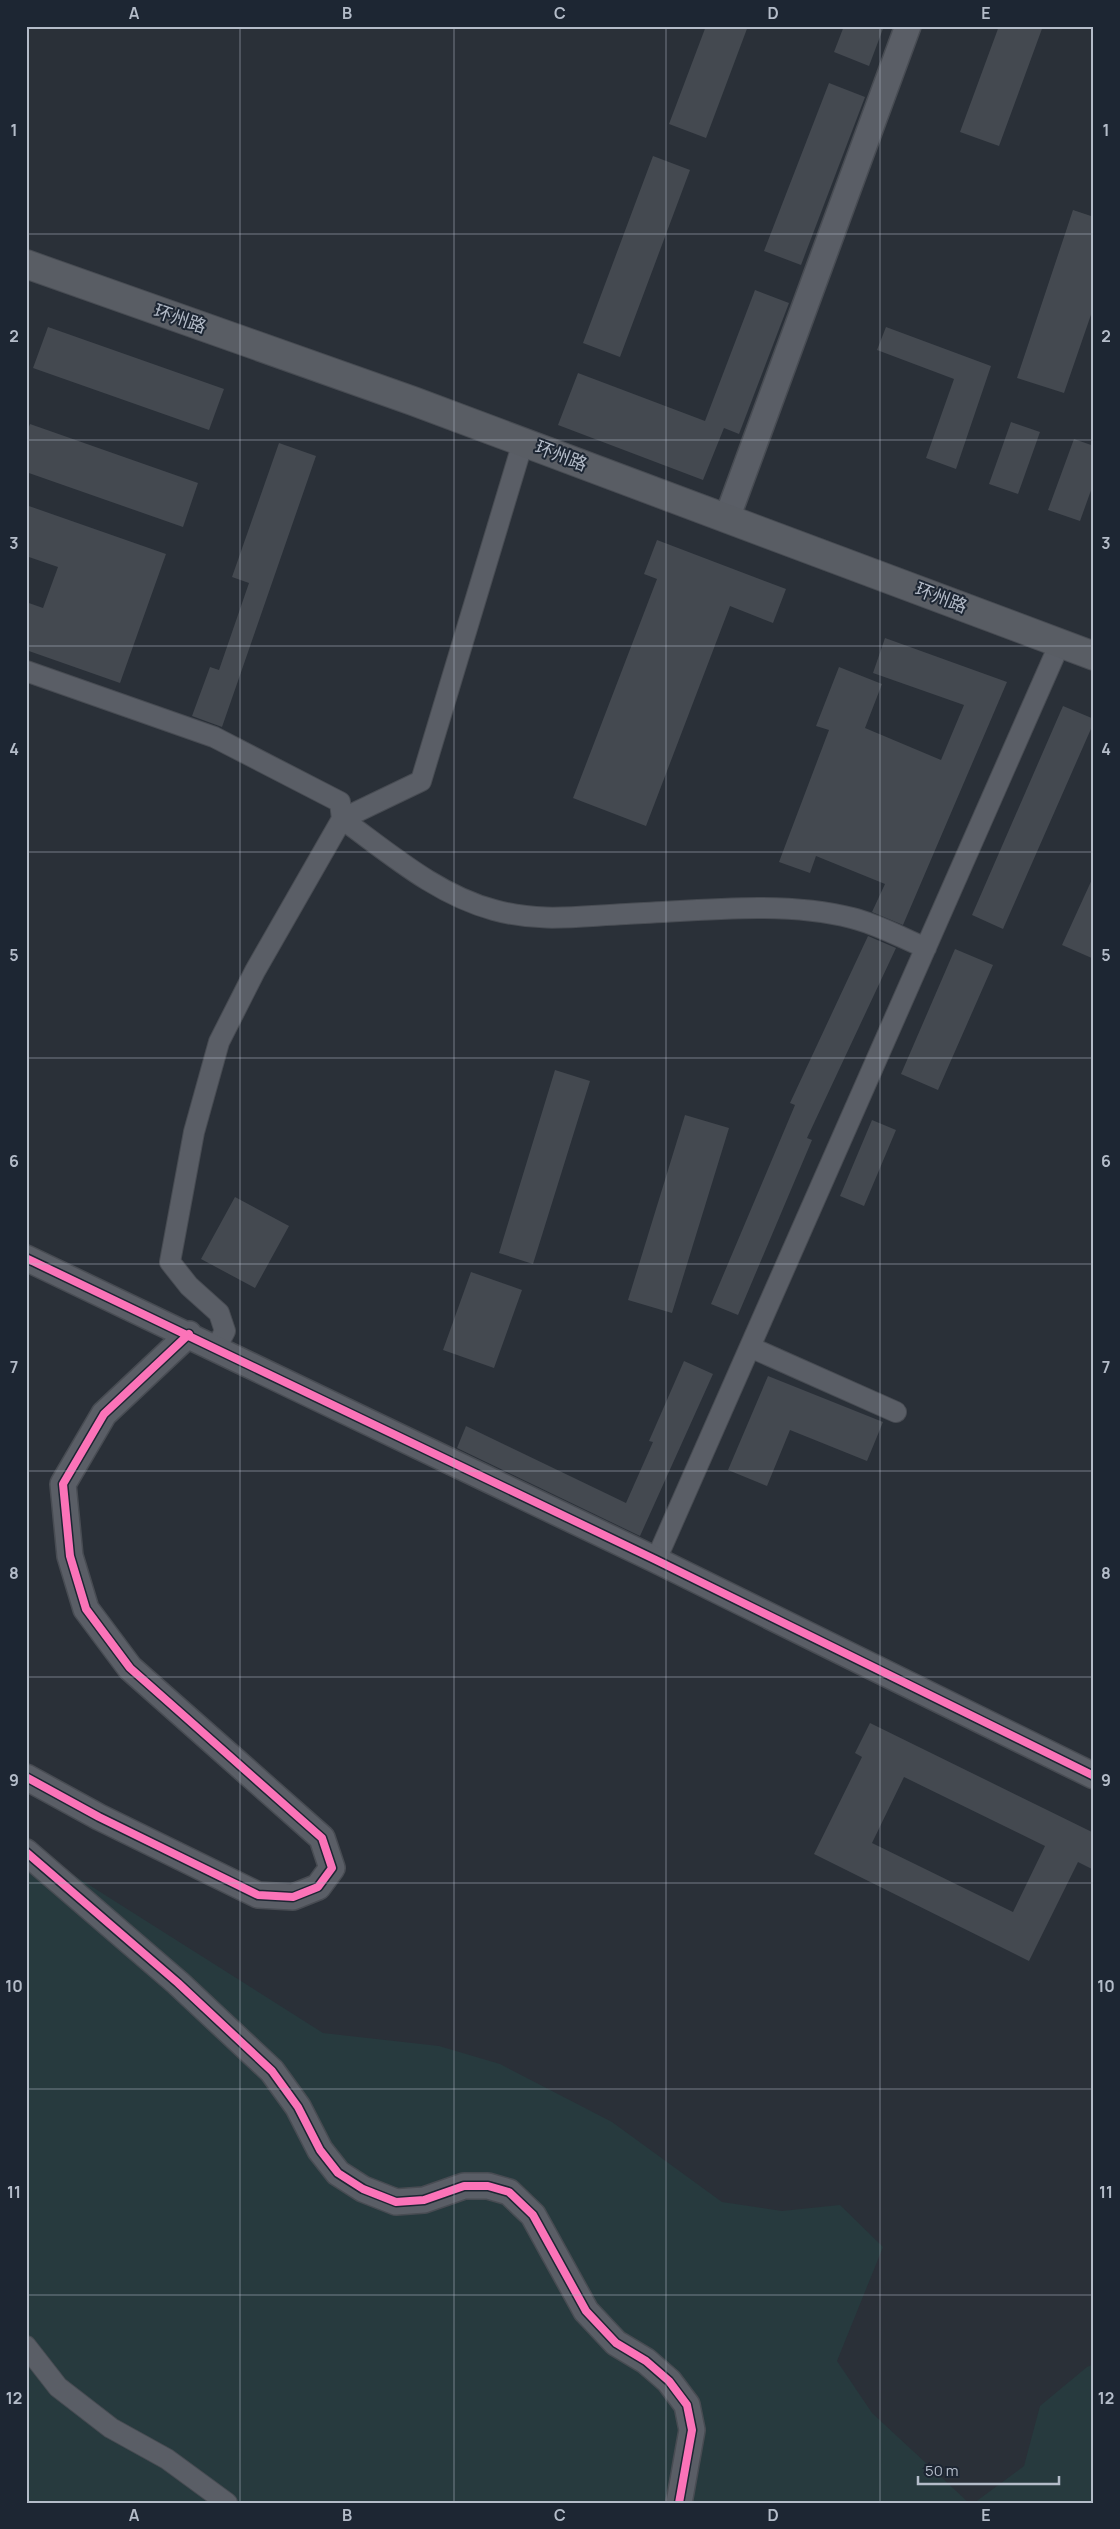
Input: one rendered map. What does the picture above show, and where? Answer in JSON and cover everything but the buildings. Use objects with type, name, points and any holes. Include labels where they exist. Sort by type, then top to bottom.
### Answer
[{"type":"main road","name":"环州路","points":[[26,264],[413,401],[1094,656]]},
{"type":"street","points":[[727,518],[908,26]]},
{"type":"street","points":[[216,1348],[226,1331],[219,1313],[189,1286],[170,1262],[194,1132],[220,1042],[255,971],[342,819],[421,781],[523,442]]},
{"type":"street","points":[[656,1560],[1060,643]]},
{"type":"street","points":[[26,671],[214,738],[340,802],[342,819],[436,885],[473,903],[514,915],[558,919],[602,915],[783,908],[853,918],[926,948]]},
{"type":"street","points":[[26,1258],[189,1334],[656,1560],[1094,1776]]},
{"type":"street","points":[[26,1777],[99,1817],[258,1895],[292,1897],[318,1887],[332,1868],[322,1838],[130,1668],[86,1609],[70,1556],[63,1484],[104,1414],[189,1334]]},
{"type":"street","points":[[750,1347],[896,1412]]},
{"type":"street","points":[[26,1852],[170,1977],[272,2071],[298,2107],[320,2150],[338,2173],[363,2190],[396,2202],[424,2200],[464,2186],[488,2186],[509,2192],[533,2215],[586,2311],[616,2342],[646,2361],[669,2381],[687,2405],[692,2430],[679,2503]]},
{"type":"street","points":[[26,2346],[58,2387],[111,2428],[167,2459],[227,2503]]},
{"type":"green space","points":[[26,1845],[323,2033],[439,2046],[500,2064],[612,2122],[722,2202],[782,2211],[840,2205],[883,2247],[837,2361],[872,2413],[969,2503],[26,2503]]},
{"type":"green space","points":[[1094,2364],[1094,2503],[974,2503],[1024,2466],[1040,2406],[1087,2367]]},
{"type":"cycle path","points":[[26,1258],[656,1560],[1094,1776]]},
{"type":"cycle path","points":[[26,1777],[99,1817],[258,1895],[293,1897],[318,1887],[332,1868],[322,1838],[130,1668],[86,1609],[70,1556],[63,1484],[104,1414],[189,1334]]},
{"type":"cycle path","points":[[26,1852],[178,1983],[272,2071],[298,2107],[320,2150],[338,2173],[363,2189],[396,2202],[424,2200],[464,2186],[488,2186],[509,2192],[533,2215],[586,2311],[616,2343],[646,2361],[669,2381],[687,2405],[692,2430],[679,2503]]}]
